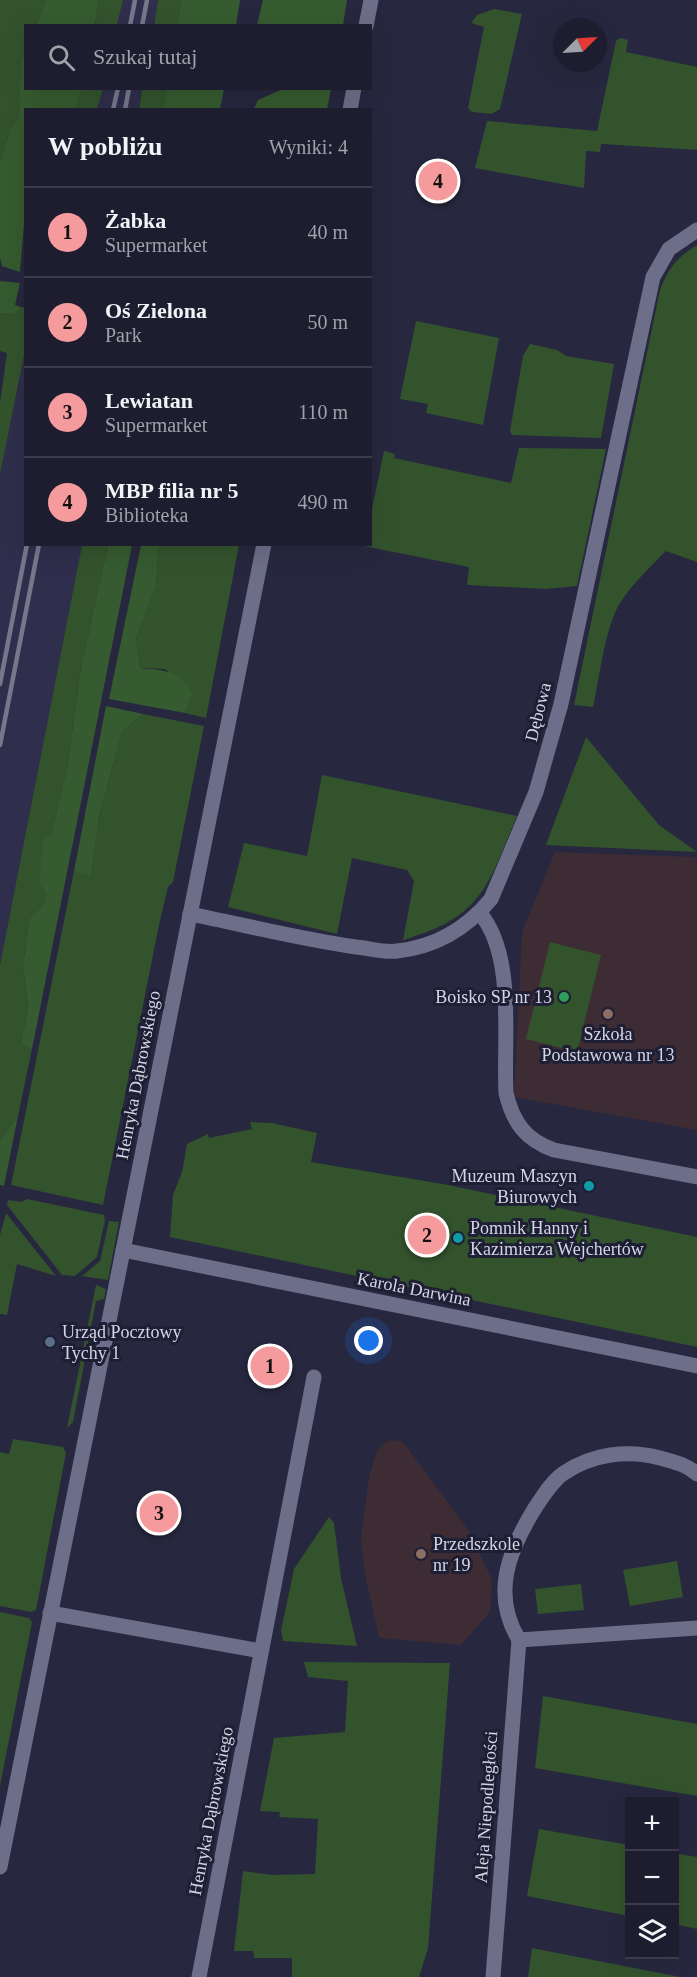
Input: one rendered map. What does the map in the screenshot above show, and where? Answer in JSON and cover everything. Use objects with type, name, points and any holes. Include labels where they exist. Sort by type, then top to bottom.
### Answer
[{"type":"street","points":[[366,24],[371,0]]},
{"type":"street","points":[[350,108],[354,90]]},
{"type":"street","name":"Dębowa","points":[[190,914],[335,944],[395,951],[425,946],[451,934],[480,913],[491,899],[537,792],[561,704],[653,277],[669,249],[697,230]]},
{"type":"street","name":"Henryka Dąbrowskiego","points":[[0,1867],[264,546]]},
{"type":"street","points":[[480,913],[491,927],[497,945],[503,980],[505,1075],[510,1110],[533,1142],[554,1150],[697,1177]]},
{"type":"street","name":"Karola Darwina","points":[[123,1250],[697,1366]]},
{"type":"street","name":"Henryka Dąbrowskiego","points":[[199,1977],[314,1377]]},
{"type":"street","points":[[697,1474],[687,1465],[640,1452],[605,1455],[564,1473],[545,1492],[519,1535],[506,1574],[504,1599],[508,1622],[519,1640],[697,1628]]},
{"type":"street","points":[[50,1613],[261,1651]]},
{"type":"street","name":"Aleja Niepodległości","points":[[493,1977],[519,1640]]},
{"type":"shaded area","points":[[123,0],[158,0],[154,24],[117,24]]},
{"type":"shaded area","points":[[103,90],[142,90],[139,108],[98,108]]},
{"type":"shaded area","points":[[24,356],[24,546],[82,546],[0,965],[0,474]]},
{"type":"shaded area","name":"Szkoła Podstawowa nr 13","points":[[555,852],[694,857],[697,861],[697,1130],[514,1097],[522,932]]},
{"type":"shaded area","name":"Przedszkole nr 19","points":[[388,1441],[403,1442],[469,1531],[492,1580],[490,1612],[461,1645],[379,1638],[364,1569],[361,1538],[369,1477],[377,1450]]},
{"type":"green space","points":[[0,0],[46,0],[36,24],[24,24],[19,116],[10,130],[0,162]]},
{"type":"green space","points":[[46,0],[99,0],[95,24],[36,24]]},
{"type":"green space","points":[[99,0],[123,0],[117,24],[95,24]]},
{"type":"green space","points":[[158,0],[181,0],[177,24],[154,24]]},
{"type":"green space","points":[[181,0],[240,0],[236,24],[177,24]]},
{"type":"green space","points":[[263,0],[347,0],[343,24],[257,24]]},
{"type":"green space","points":[[494,9],[522,14],[500,109],[491,114],[472,112],[468,108],[484,27],[471,23],[477,15]]},
{"type":"green space","points":[[620,38],[628,40],[626,52],[697,67],[697,150],[601,144],[600,152],[586,151],[584,188],[475,168],[487,121],[597,131],[616,41]]},
{"type":"green space","points":[[24,54],[24,90],[82,90],[75,108],[24,108],[24,224],[20,272],[2,266],[0,258],[0,162],[10,130],[19,116],[21,64]]},
{"type":"green space","points":[[81,90],[103,90],[97,108],[75,108]]},
{"type":"green space","points":[[142,90],[167,90],[163,108],[139,108]]},
{"type":"green space","points":[[167,90],[224,90],[220,108],[163,108]]},
{"type":"green space","points":[[281,90],[331,90],[327,108],[254,108],[258,100]]},
{"type":"green space","points":[[697,245],[697,562],[666,551],[636,582],[620,603],[610,626],[593,707],[574,705],[660,290],[674,264]]},
{"type":"green space","points":[[0,281],[20,283],[15,305],[21,307],[14,315],[0,313]]},
{"type":"green space","points":[[21,307],[24,308],[24,356],[0,474],[0,403],[7,353],[0,351],[0,313],[14,315]]},
{"type":"green space","points":[[416,321],[499,338],[483,425],[426,413],[428,404],[400,399]]},
{"type":"green space","points":[[530,344],[557,350],[566,356],[614,364],[601,438],[512,435],[510,431],[523,356]]},
{"type":"green space","points":[[519,448],[606,449],[577,586],[546,589],[467,585],[469,567],[364,546],[372,546],[372,509],[384,451],[395,454],[394,458],[511,483]]},
{"type":"green space","points":[[82,546],[108,546],[81,667],[67,769],[51,835],[47,894],[43,905],[29,919],[23,966],[28,1006],[21,1044],[32,1049],[18,1116],[0,1140],[0,965]]},
{"type":"green space","points":[[108,546],[132,546],[32,1049],[21,1044],[28,1006],[23,966],[29,919],[43,905],[47,894],[39,883],[43,840],[51,835],[67,769],[81,667]]},
{"type":"green space","points":[[141,546],[159,546],[156,586],[136,639],[140,668],[171,673],[182,680],[193,694],[185,713],[109,699]]},
{"type":"green space","points":[[159,546],[239,546],[206,718],[185,713],[193,694],[165,669],[140,668],[136,639],[156,586]]},
{"type":"green space","points":[[106,706],[143,714],[122,732],[99,817],[91,876],[74,871]]},
{"type":"green space","points":[[143,714],[204,726],[173,882],[168,887],[159,925],[103,1205],[11,1185],[74,871],[91,875],[99,817],[122,732]]},
{"type":"green space","points":[[586,737],[659,825],[697,852],[546,845]]},
{"type":"green space","points":[[322,775],[517,816],[498,862],[479,896],[450,921],[403,940],[414,881],[407,870],[352,858],[337,934],[228,907],[244,843],[307,856]]},
{"type":"green space","name":"Boisko SP nr 13","points":[[550,942],[601,955],[577,1052],[526,1039]]},
{"type":"green space","points":[[18,1116],[4,1186],[0,1185],[0,1140]]},
{"type":"green space","points":[[250,1122],[272,1123],[317,1133],[311,1162],[443,1184],[697,1237],[697,1347],[170,1237],[173,1195],[182,1172],[187,1144],[208,1134],[209,1138],[252,1129]]},
{"type":"green space","points":[[27,1199],[104,1215],[105,1220],[97,1257],[75,1276],[62,1275],[7,1205],[8,1200],[21,1202]]},
{"type":"green space","points":[[6,1213],[56,1276],[17,1264],[7,1315],[0,1314],[0,1235]]},
{"type":"green space","points":[[109,1221],[119,1222],[108,1280],[82,1276],[100,1261]]},
{"type":"green space","points":[[96,1285],[106,1289],[104,1299],[96,1301],[73,1422],[67,1428]]},
{"type":"green space","points":[[13,1439],[63,1447],[66,1453],[36,1610],[31,1612],[0,1606],[0,1452],[9,1454]]},
{"type":"green space","points":[[329,1517],[334,1523],[341,1578],[357,1646],[283,1641],[281,1631],[294,1569]]},
{"type":"green space","points":[[677,1561],[683,1597],[630,1606],[623,1570]]},
{"type":"green space","points":[[581,1584],[584,1610],[538,1614],[535,1589]]},
{"type":"green space","points":[[0,1612],[29,1618],[32,1622],[0,1786]]},
{"type":"green space","points":[[304,1662],[450,1663],[428,1948],[419,1977],[292,1977],[292,1958],[254,1958],[253,1951],[234,1951],[243,1871],[272,1875],[315,1874],[318,1819],[279,1817],[280,1812],[260,1811],[274,1738],[345,1732],[348,1681],[308,1677]]},
{"type":"green space","points":[[543,1696],[697,1724],[697,1796],[535,1768]]},
{"type":"green space","points":[[539,1829],[625,1844],[625,1915],[527,1896]]},
{"type":"green space","points":[[679,1854],[697,1857],[697,1929],[679,1925]]},
{"type":"green space","points":[[532,1948],[680,1977],[528,1977]]},
{"type":"railway","points":[[130,24],[135,0]]},
{"type":"railway","points":[[142,24],[147,0]]},
{"type":"railway","points":[[113,108],[118,90]]},
{"type":"railway","points":[[125,108],[129,90]]},
{"type":"railway","points":[[0,684],[27,546]]},
{"type":"railway","points":[[0,745],[39,546]]},
{"type":"place","name":"MBP filia nr 5","points":[[438,181]]},
{"type":"place","name":"Boisko SP nr 13","points":[[564,997]]},
{"type":"place","name":"Szkoła Podstawowa nr 13","points":[[608,1014]]},
{"type":"place","name":"Muzeum Maszyn Biurowych","points":[[589,1186]]},
{"type":"place","name":"Oś Zielona","points":[[427,1235]]},
{"type":"place","name":"Pomnik Hanny i Kazimierza Wejchertów","points":[[458,1238]]},
{"type":"place","name":"Urząd Pocztowy Tychy 1","points":[[50,1342]]},
{"type":"place","name":"Żabka","points":[[270,1366]]},
{"type":"place","name":"Lewiatan","points":[[159,1513]]},
{"type":"place","name":"Przedszkole nr 19","points":[[421,1554]]}]
